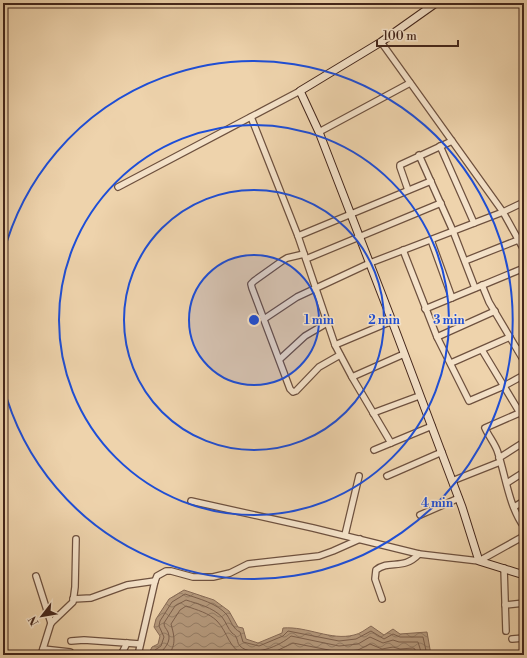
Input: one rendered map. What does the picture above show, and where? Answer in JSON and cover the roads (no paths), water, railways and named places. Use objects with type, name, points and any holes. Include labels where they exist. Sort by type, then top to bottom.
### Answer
[{"type":"street","points":[[118,187],[300,91],[381,42],[436,3]]},
{"type":"street","points":[[381,42],[503,212],[521,241],[524,250]]},
{"type":"street","points":[[319,132],[410,83]]},
{"type":"street","points":[[300,91],[319,132],[392,321],[419,396],[442,452],[459,498],[479,561]]},
{"type":"street","points":[[251,117],[298,236],[335,345],[391,443]]},
{"type":"street","points":[[408,190],[400,165],[452,141]]},
{"type":"street","points":[[440,146],[474,223]]},
{"type":"street","points":[[420,155],[453,231],[475,288]]},
{"type":"street","points":[[298,236],[431,181]]},
{"type":"street","points":[[264,319],[292,300],[370,263],[503,212],[524,202]]},
{"type":"street","points":[[340,355],[320,367],[294,392],[290,389],[251,284],[282,260],[305,256],[359,237],[441,203]]},
{"type":"street","points":[[431,240],[452,298]]},
{"type":"street","points":[[465,262],[521,241]]},
{"type":"street","points":[[403,250],[437,337],[470,401],[504,386],[524,375]]},
{"type":"street","points":[[425,309],[524,268]]},
{"type":"street","points":[[482,285],[489,302],[524,360]]},
{"type":"street","points":[[437,337],[495,311]]},
{"type":"street","points":[[335,345],[392,321]]},
{"type":"street","points":[[280,359],[306,336],[327,323]]},
{"type":"street","points":[[451,363],[510,338]]},
{"type":"street","points":[[518,350],[524,346]]},
{"type":"street","points":[[482,350],[522,412],[485,428],[498,452],[514,507],[524,527]]},
{"type":"street","points":[[352,377],[404,354]]},
{"type":"street","points":[[373,413],[419,396]]},
{"type":"street","points":[[374,450],[432,426]]},
{"type":"street","points":[[452,481],[500,460],[524,442]]},
{"type":"street","points":[[387,476],[442,452]]},
{"type":"street","points":[[506,483],[524,472]]},
{"type":"street","points":[[345,535],[359,476]]},
{"type":"street","points":[[420,515],[459,498]]},
{"type":"street","points":[[191,501],[345,535],[419,554],[479,561],[524,574]]},
{"type":"street","points":[[514,507],[524,501]]},
{"type":"street","points":[[479,561],[524,536]]},
{"type":"street","points":[[76,539],[76,599]]},
{"type":"street","points":[[138,655],[157,576],[166,571],[194,577],[213,577],[230,573],[248,564],[319,556],[360,539]]},
{"type":"street","points":[[382,599],[374,576],[376,570],[383,566],[407,563],[419,554]]},
{"type":"street","points":[[504,568],[506,631]]},
{"type":"street","points":[[36,576],[52,623]]},
{"type":"street","points":[[70,652],[42,652],[52,623],[76,599],[91,598],[127,585],[155,582]]},
{"type":"street","points":[[505,605],[524,603]]},
{"type":"street","points":[[512,639],[524,638]]},
{"type":"street","points":[[71,641],[84,640],[140,644]]},
{"type":"street","points":[[121,655],[127,643]]},
{"type":"water","points":[[184,590],[214,600],[229,611],[238,627],[243,628],[246,639],[258,643],[282,633],[283,628],[301,629],[328,635],[345,636],[358,634],[371,626],[384,635],[393,629],[400,634],[427,632],[431,655],[148,655],[152,647],[158,644],[160,636],[154,627],[156,619],[169,599]]}]
